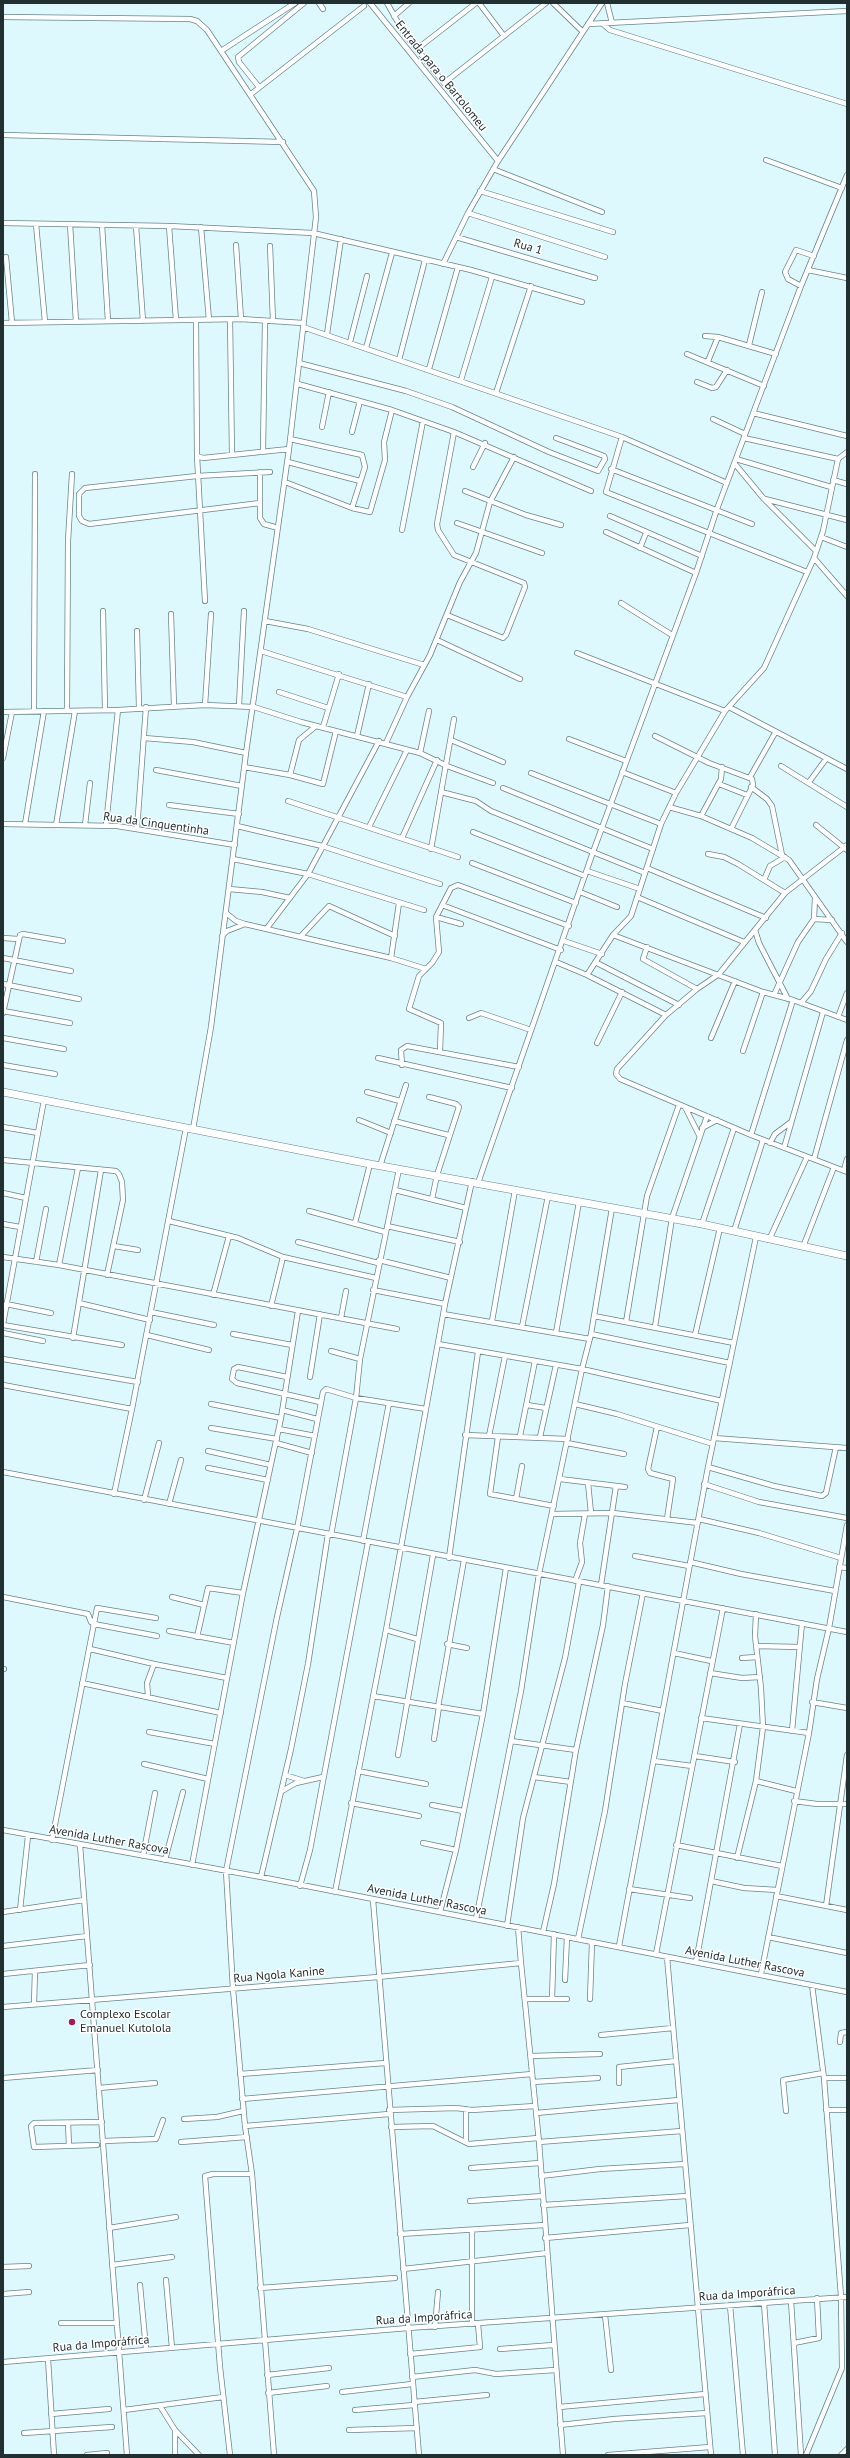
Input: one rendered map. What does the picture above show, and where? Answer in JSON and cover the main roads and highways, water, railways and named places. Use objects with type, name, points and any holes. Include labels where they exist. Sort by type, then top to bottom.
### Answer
[{"type":"place","name":"Complexo Escolar Emanuel Kutolola","points":[[72,2022]]}]
